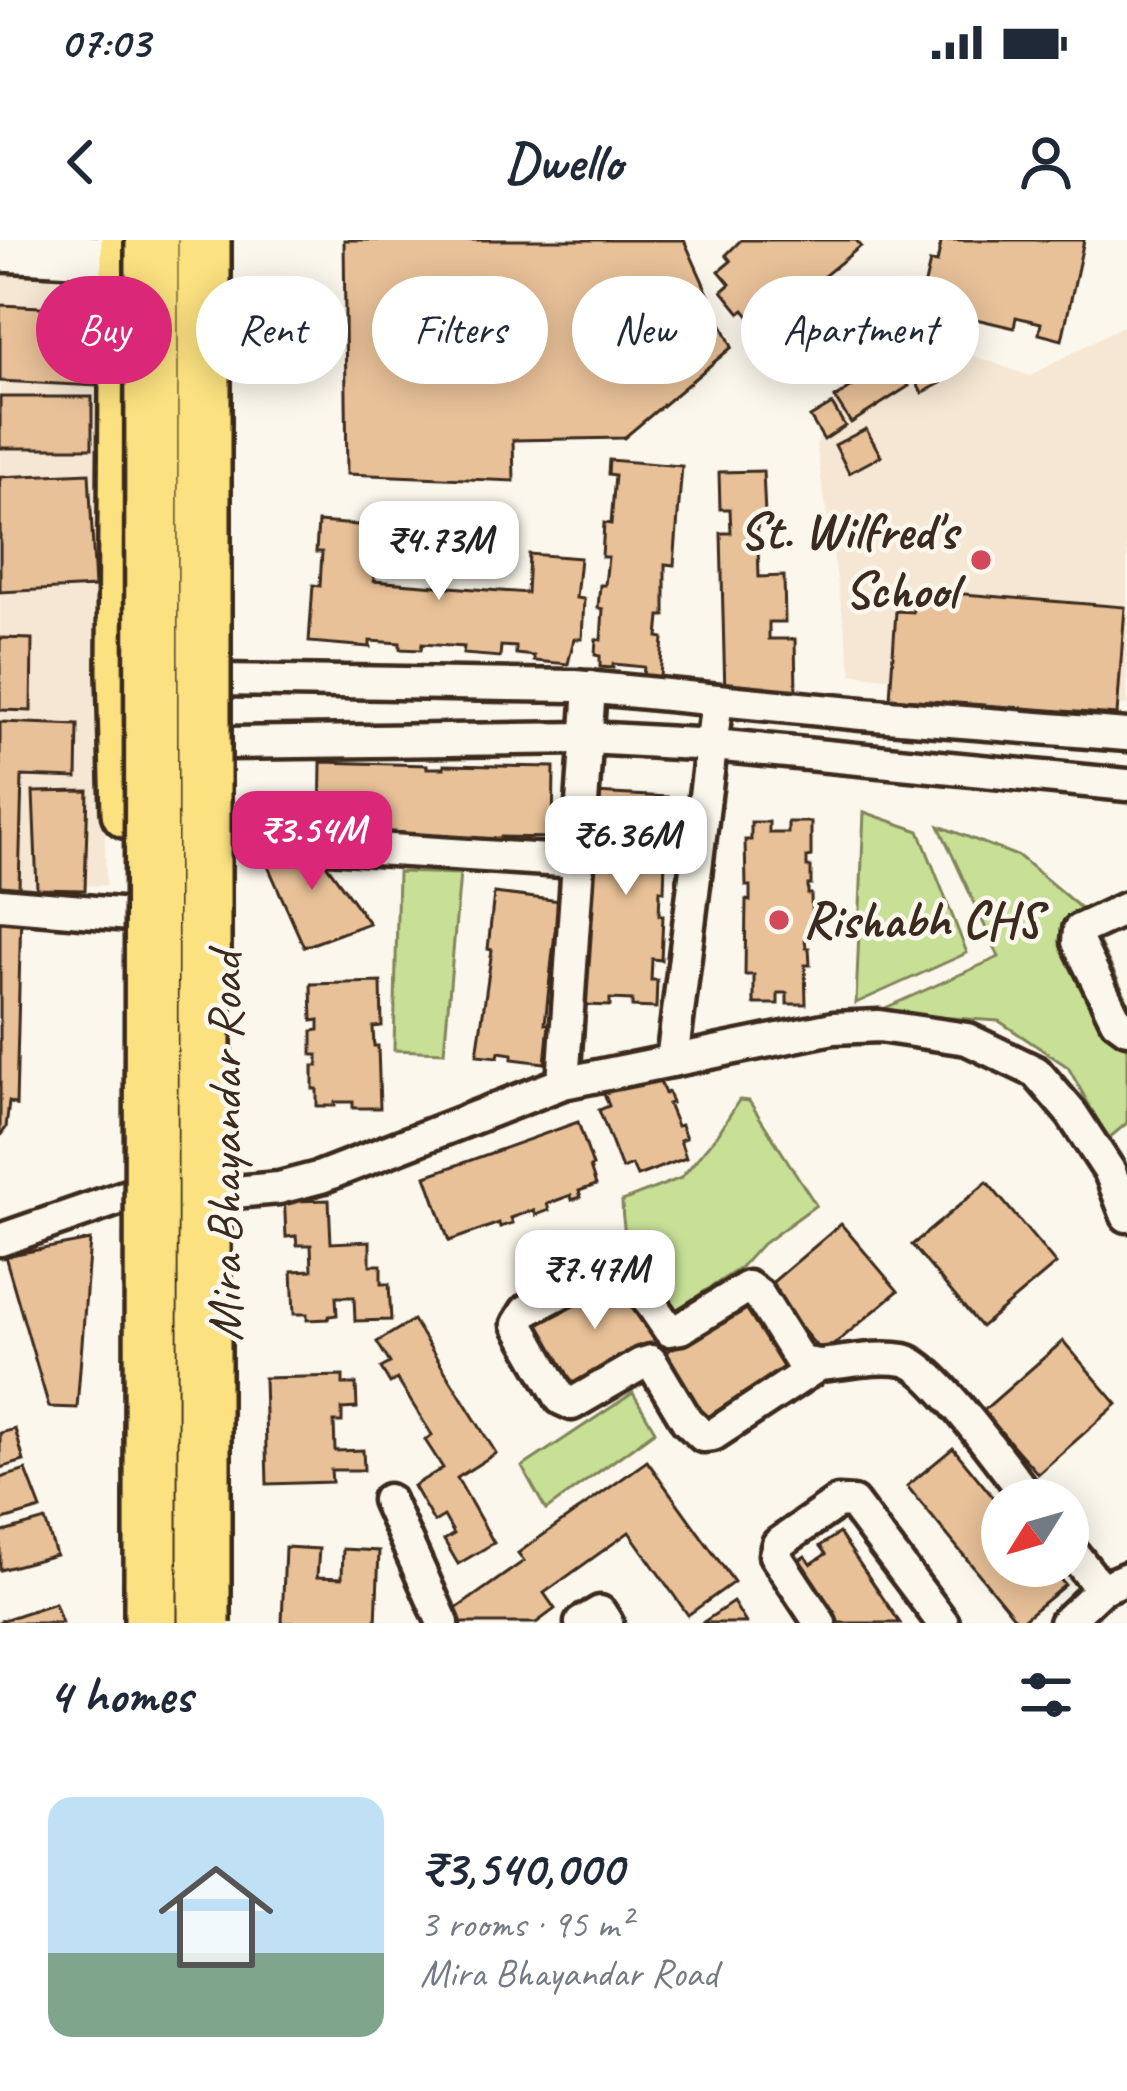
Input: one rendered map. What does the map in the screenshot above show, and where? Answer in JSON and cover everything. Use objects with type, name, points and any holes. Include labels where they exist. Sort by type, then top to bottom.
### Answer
[{"type":"main road","name":"Mira Bhayandar Road","points":[[127,1623],[130,915],[124,672],[135,246]]},
{"type":"main road","points":[[135,246],[151,1623]]},
{"type":"main road","name":"Mira Bhayandar Road","points":[[216,247],[219,680],[226,743],[222,1623]]},
{"type":"main road","points":[[204,1623],[216,247]]},
{"type":"street","points":[[0,251],[216,247]]},
{"type":"street","points":[[219,680],[590,687],[1127,735]]},
{"type":"street","points":[[563,1083],[590,687]]},
{"type":"street","points":[[672,1061],[717,700]]},
{"type":"street","points":[[226,743],[588,739],[713,745],[1127,785]]},
{"type":"street","points":[[328,846],[579,862]]},
{"type":"street","points":[[0,904],[130,915]]},
{"type":"street","points":[[1127,908],[1079,930],[1078,935],[1116,1020],[1127,1028]]},
{"type":"street","points":[[223,1193],[279,1188],[321,1177],[563,1083],[833,1028],[880,1026],[967,1039],[1036,1072],[1072,1114],[1109,1172],[1127,1216]]},
{"type":"street","points":[[0,1240],[127,1196]]},
{"type":"street","points":[[819,1365],[713,1435],[703,1436],[687,1421],[651,1361],[572,1404],[561,1399],[518,1324],[526,1311],[621,1260],[669,1330],[681,1328],[748,1287],[759,1295],[800,1361],[812,1366],[819,1365],[908,1360],[934,1379],[1013,1479]]},
{"type":"street","points":[[388,1500],[443,1623]]},
{"type":"street","points":[[820,1623],[776,1555],[778,1544],[838,1502],[853,1503],[943,1623]]},
{"type":"street","points":[[1065,1623],[1114,1584],[1089,1564]]},
{"type":"street","points":[[581,1623],[600,1612],[607,1623]]},
{"type":"shaded area","points":[[0,240],[72,240],[93,276],[36,276],[36,384],[95,384],[106,885],[0,890]]},
{"type":"shaded area","name":"St. Wilfred's School","points":[[1127,327],[1127,705],[852,674],[816,445],[845,384],[979,384],[979,358],[1030,376]]},
{"type":"green space","points":[[864,812],[919,831],[967,953],[856,1003]]},
{"type":"green space","points":[[939,826],[1020,857],[1084,911],[1127,999],[1127,1123],[1108,1139],[1068,1067],[999,1021],[874,1013],[999,957]]},
{"type":"green space","points":[[398,872],[460,874],[444,1052],[394,1050]]},
{"type":"green space","points":[[739,1100],[749,1101],[816,1205],[760,1246],[740,1268],[667,1316],[630,1249],[622,1201],[681,1178]]},
{"type":"green space","points":[[633,1393],[655,1431],[546,1510],[522,1467]]},
{"type":"building","points":[[344,240],[684,240],[700,276],[572,276],[572,384],[688,384],[624,438],[513,440],[514,481],[347,474]]},
{"type":"building","points":[[741,240],[856,240],[861,246],[824,276],[741,276],[740,313],[722,291],[730,284],[719,271],[731,261],[726,255]]},
{"type":"building","points":[[935,240],[1084,240],[1062,340],[1039,334],[1041,323],[1016,317],[1014,328],[979,320],[979,276],[927,276],[930,262],[937,263],[941,243]]},
{"type":"building","points":[[0,305],[36,307],[36,383],[0,381]]},
{"type":"building","points":[[717,314],[732,347],[717,360]]},
{"type":"building","points":[[857,384],[909,386],[851,423],[835,398]]},
{"type":"building","points":[[917,384],[939,384],[922,393]]},
{"type":"building","points":[[0,397],[92,397],[92,448],[0,448]]},
{"type":"building","points":[[832,404],[845,426],[824,440],[810,417]]},
{"type":"building","points":[[866,429],[881,456],[849,473],[835,445]]},
{"type":"building","points":[[609,460],[682,466],[674,565],[665,564],[665,616],[660,616],[658,637],[663,638],[660,677],[643,676],[644,667],[600,667],[600,656],[595,655],[596,639],[601,640],[600,585],[605,585],[608,557],[602,557],[604,523],[611,524],[615,475],[608,474]]},
{"type":"building","points":[[763,471],[765,515],[757,515],[759,577],[784,576],[785,622],[769,622],[769,639],[795,639],[796,693],[725,695],[721,533],[731,533],[730,509],[720,509],[719,472]]},
{"type":"building","points":[[89,473],[95,587],[0,592],[0,477]]},
{"type":"building","points":[[318,522],[397,528],[394,574],[374,572],[374,581],[527,593],[529,554],[580,558],[576,598],[584,599],[582,639],[574,639],[568,664],[534,661],[534,656],[516,654],[516,647],[501,646],[500,657],[463,654],[464,647],[422,644],[421,650],[400,649],[400,643],[370,641],[370,647],[309,642],[313,585],[320,586]]},
{"type":"building","points":[[915,590],[1125,607],[1117,715],[890,698],[896,611],[913,612]]},
{"type":"building","points":[[0,638],[32,639],[31,711],[0,710]]},
{"type":"building","points":[[0,722],[78,725],[77,778],[22,776],[19,888],[0,887]]},
{"type":"building","points":[[321,762],[427,768],[554,767],[553,838],[501,837],[500,841],[422,836],[422,840],[320,834]]},
{"type":"building","points":[[88,791],[85,890],[37,889],[33,792]]},
{"type":"building","points":[[594,793],[667,797],[659,915],[663,915],[661,960],[652,959],[656,1008],[632,1007],[632,1000],[610,999],[610,1006],[586,1005]]},
{"type":"building","name":"Rishabh CHS","points":[[751,822],[769,822],[769,833],[788,833],[788,822],[811,822],[807,867],[811,867],[812,939],[805,939],[810,965],[805,965],[806,1004],[787,1004],[787,993],[778,993],[778,1004],[754,1004],[754,975],[745,975],[750,886],[746,886],[745,840],[751,840]]},
{"type":"building","points":[[304,834],[369,923],[304,947],[263,855]]},
{"type":"building","points":[[494,893],[561,901],[561,933],[555,932],[545,1024],[549,1024],[545,1063],[512,1059],[512,1054],[499,1052],[498,1057],[477,1055],[492,950],[488,949]]},
{"type":"building","points":[[0,909],[21,910],[16,1105],[9,1102],[6,1128],[0,1136]]},
{"type":"building","points":[[381,982],[382,1026],[373,1027],[380,1108],[353,1108],[353,1102],[317,1106],[313,1066],[318,1066],[318,1055],[312,1055],[312,1031],[319,1030],[319,1020],[312,1021],[311,984]]},
{"type":"building","points":[[657,1073],[686,1138],[680,1140],[686,1158],[637,1176],[632,1165],[622,1169],[599,1110],[609,1106],[604,1093]]},
{"type":"building","points":[[578,1122],[596,1185],[579,1191],[581,1197],[572,1200],[571,1195],[547,1204],[549,1210],[536,1215],[534,1210],[511,1218],[513,1223],[500,1227],[499,1223],[449,1241],[426,1176]]},
{"type":"building","points":[[987,1182],[1056,1264],[981,1327],[912,1245]]},
{"type":"building","points":[[297,1190],[297,1201],[329,1200],[331,1243],[370,1241],[370,1265],[381,1265],[381,1284],[389,1284],[391,1320],[355,1321],[354,1297],[336,1297],[337,1315],[328,1319],[307,1320],[307,1314],[294,1314],[292,1271],[312,1270],[311,1245],[297,1245],[296,1236],[286,1237],[284,1191]]},
{"type":"building","points":[[841,1224],[898,1291],[823,1354],[767,1287]]},
{"type":"building","points":[[90,1240],[77,1408],[49,1407],[5,1256]]},
{"type":"building","points":[[620,1269],[662,1341],[569,1395],[527,1324]]},
{"type":"building","points":[[754,1304],[793,1377],[705,1424],[666,1352]]},
{"type":"building","points":[[413,1320],[496,1453],[457,1478],[494,1543],[458,1564],[444,1540],[454,1534],[444,1516],[434,1522],[413,1486],[443,1468],[425,1440],[432,1435],[397,1379],[390,1383],[381,1368],[390,1363],[377,1342]]},
{"type":"building","points":[[1063,1341],[1117,1404],[1038,1474],[983,1411]]},
{"type":"building","points":[[343,1376],[343,1384],[356,1384],[357,1408],[342,1409],[342,1422],[334,1422],[335,1451],[363,1450],[364,1470],[331,1470],[332,1482],[267,1484],[264,1378]]},
{"type":"building","points":[[15,1429],[24,1461],[0,1468],[0,1433]]},
{"type":"building","points":[[953,1448],[981,1482],[981,1577],[907,1486]]},
{"type":"building","points":[[647,1461],[734,1582],[688,1615],[629,1532],[544,1593],[555,1609],[536,1623],[457,1623],[450,1613],[524,1561],[518,1553]]},
{"type":"building","points":[[26,1470],[41,1509],[0,1521],[0,1478]]},
{"type":"building","points":[[45,1520],[56,1555],[0,1570],[0,1533]]},
{"type":"building","points":[[839,1533],[900,1623],[827,1623],[789,1567],[805,1556],[811,1564],[826,1554],[820,1546]]},
{"type":"building","points":[[285,1547],[319,1549],[317,1577],[342,1578],[343,1549],[379,1551],[376,1623],[282,1623]]},
{"type":"building","points":[[990,1587],[1063,1587],[1019,1623]]},
{"type":"building","points":[[733,1602],[746,1623],[702,1623]]},
{"type":"building","points":[[55,1603],[62,1623],[0,1623],[0,1621]]},
{"type":"place","name":"St. Wilfred's School","points":[[981,560]]},
{"type":"place","name":"Rishabh CHS","points":[[779,920]]}]
